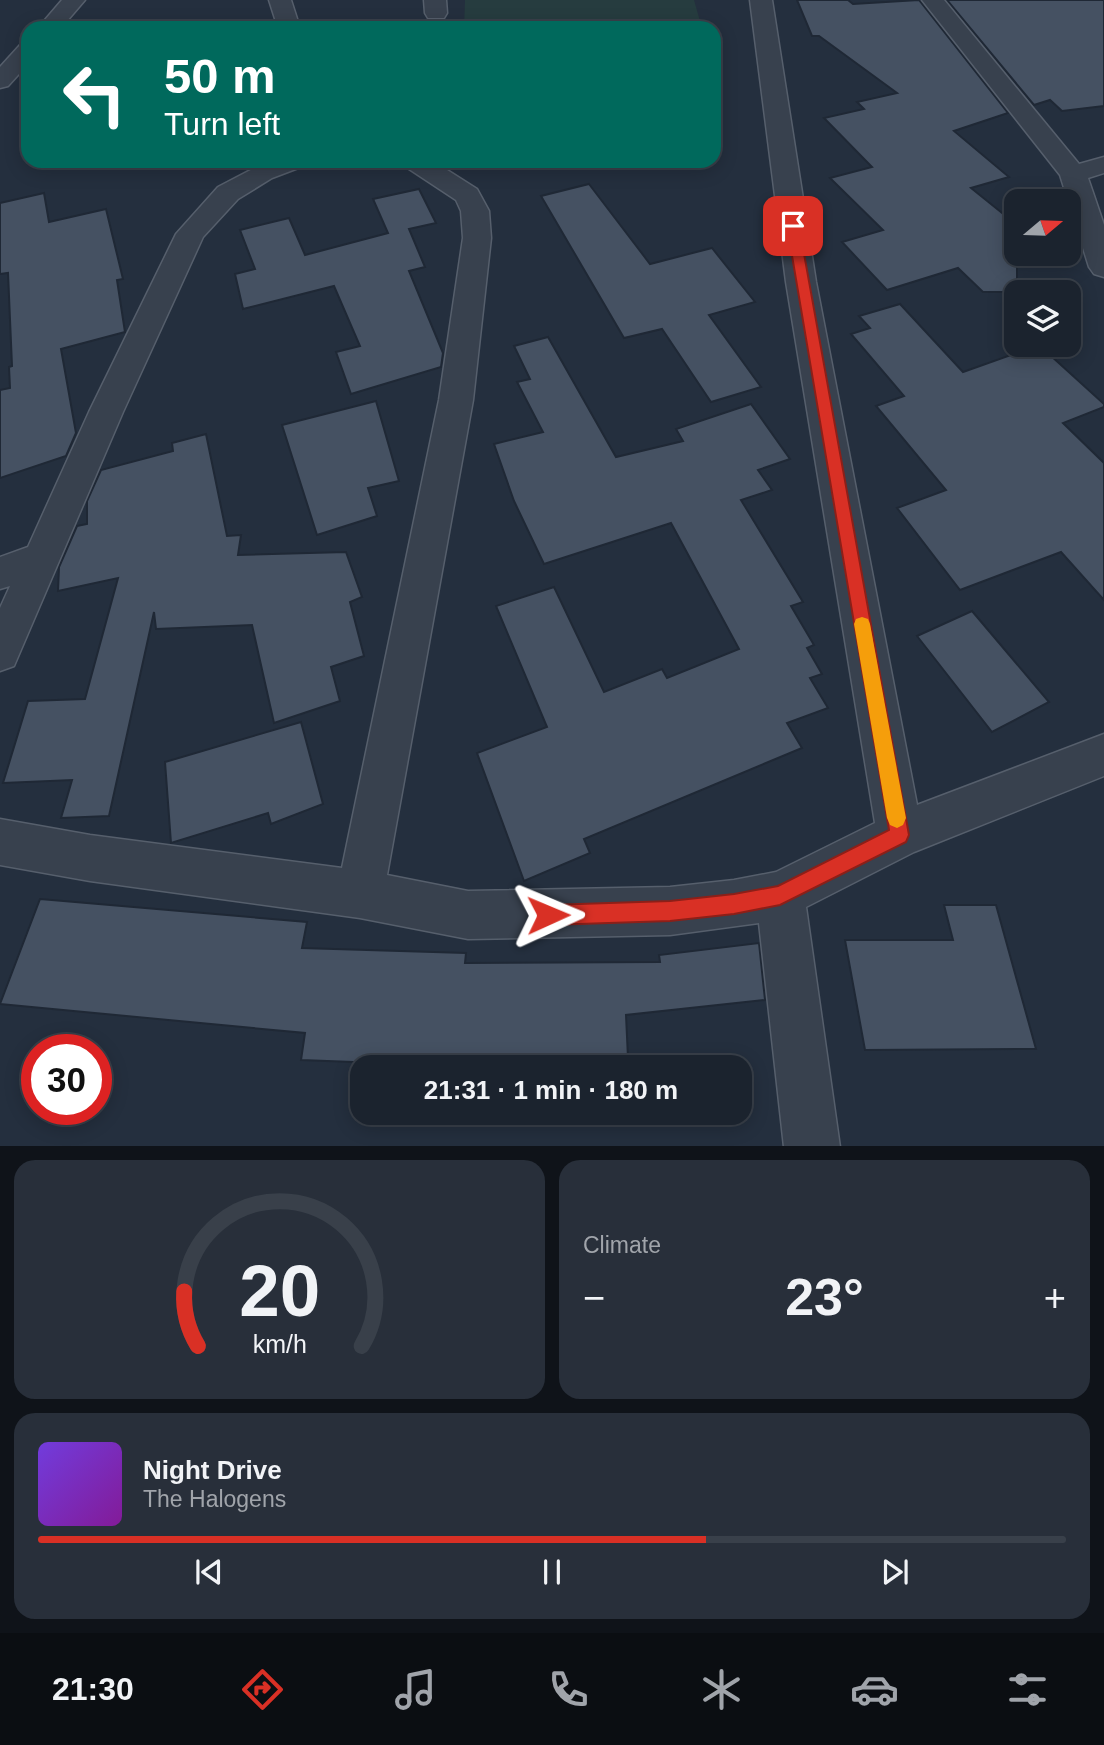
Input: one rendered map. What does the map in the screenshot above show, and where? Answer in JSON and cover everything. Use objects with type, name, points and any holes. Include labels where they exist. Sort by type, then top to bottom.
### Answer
[{"type":"street","points":[[54,21],[74,0]]},
{"type":"street","points":[[280,0],[286,21]]},
{"type":"street","points":[[761,0],[801,282],[900,835]]},
{"type":"street","points":[[933,0],[1073,174],[1104,267]]},
{"type":"street","points":[[0,81],[21,58]]},
{"type":"street","points":[[1073,174],[1104,165]]},
{"type":"street","points":[[0,653],[106,412],[190,234],[228,193],[274,168]]},
{"type":"street","points":[[360,894],[456,400],[477,238],[475,211],[467,195],[426,168]]},
{"type":"street","points":[[0,573],[42,558]]},
{"type":"street","points":[[0,842],[90,858],[360,894],[468,915],[670,911],[734,904],[780,895],[900,835],[1104,755]]},
{"type":"street","points":[[780,895],[813,1146]]},
{"type":"green space","points":[[465,0],[694,0],[700,21],[464,21]]},
{"type":"building","points":[[797,0],[848,0],[853,4],[919,0],[1008,113],[954,131],[1009,177],[971,188],[1004,215],[1004,266],[1017,266],[1017,280],[1004,280],[1004,292],[983,292],[958,268],[887,290],[842,242],[883,230],[830,178],[872,167],[824,118],[864,109],[857,102],[897,93],[819,36],[812,36]]},
{"type":"building","points":[[947,0],[1104,0],[1104,106],[1062,111],[1050,100],[1034,105]]},
{"type":"building","points":[[589,184],[650,264],[712,248],[755,302],[709,315],[761,387],[711,402],[662,329],[624,338],[541,196]]},
{"type":"building","points":[[419,189],[436,223],[409,229],[425,267],[409,271],[443,353],[441,367],[351,394],[336,352],[360,346],[334,286],[243,309],[235,274],[255,269],[240,230],[289,218],[305,255],[388,233],[373,199]]},
{"type":"building","points":[[44,193],[49,222],[106,209],[123,279],[117,280],[125,332],[61,349],[76,433],[66,456],[0,478],[0,390],[10,388],[9,367],[12,366],[8,273],[0,274],[0,203]]},
{"type":"building","points":[[900,304],[963,372],[1005,357],[1052,357],[1104,404],[1104,407],[1063,423],[1104,463],[1104,600],[1061,552],[960,590],[897,508],[946,490],[876,406],[904,396],[851,334],[870,328],[859,316]]},
{"type":"building","points":[[548,337],[616,457],[683,441],[676,429],[751,404],[790,459],[758,470],[772,490],[741,500],[803,602],[791,606],[814,645],[807,648],[822,674],[810,678],[828,708],[787,723],[802,748],[584,839],[590,853],[524,881],[477,753],[547,727],[496,606],[554,587],[604,692],[662,669],[667,678],[739,649],[671,523],[544,564],[514,501],[494,444],[543,432],[517,382],[530,379],[514,346]]},
{"type":"building","points":[[376,401],[399,481],[368,488],[377,516],[317,535],[282,425]]},
{"type":"building","points":[[206,434],[227,536],[241,535],[238,555],[346,552],[362,597],[350,602],[364,656],[331,667],[340,701],[274,723],[252,625],[156,629],[154,612],[109,816],[61,818],[72,780],[3,783],[28,701],[85,699],[118,578],[58,591],[59,567],[77,526],[87,524],[87,501],[101,470],[173,451],[172,443]]},
{"type":"building","points":[[972,611],[1049,702],[992,732],[917,636]]},
{"type":"building","points":[[301,722],[323,804],[271,824],[268,813],[171,843],[165,762]]},
{"type":"building","points":[[40,899],[307,922],[302,948],[466,953],[465,963],[660,962],[659,955],[759,943],[765,1000],[626,1015],[628,1055],[350,1055],[350,1062],[301,1060],[305,1033],[0,1004]]},
{"type":"building","points":[[944,905],[996,905],[1036,1049],[865,1050],[845,940],[953,940]]},
{"type":"slow traffic","points":[[862,624],[897,818]]},
{"type":"route","points":[[548,915],[670,911],[734,904],[780,895],[900,835],[793,226]]}]
